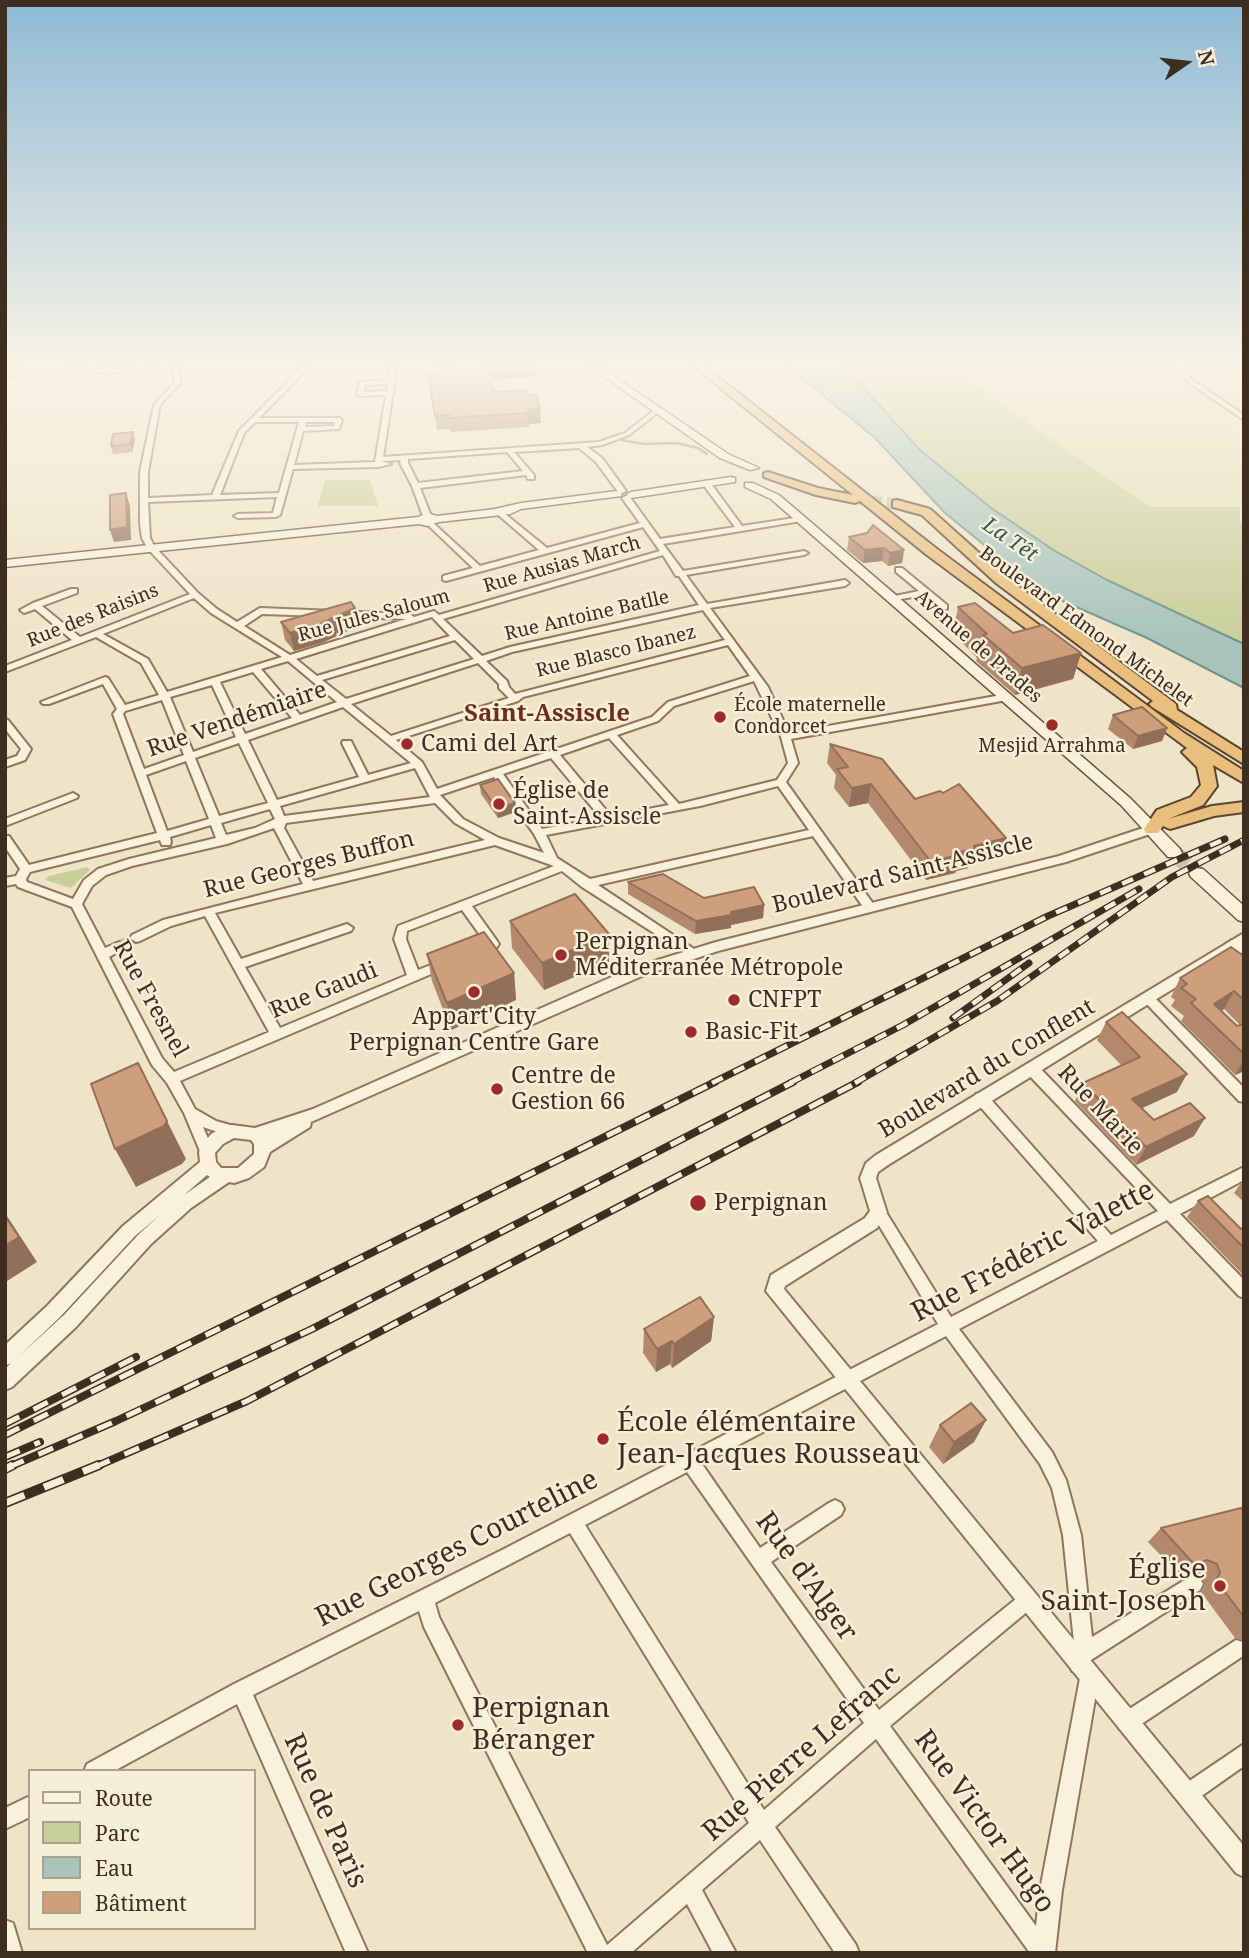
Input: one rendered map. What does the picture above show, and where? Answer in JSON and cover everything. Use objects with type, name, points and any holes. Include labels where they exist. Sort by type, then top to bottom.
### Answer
[{"type":"highway","name":"Boulevard Edmond Michelet","points":[[813,457],[932,552],[1179,736],[1244,778]]},
{"type":"highway","name":"Boulevard Edmond Michelet","points":[[828,457],[983,577],[1169,712],[1244,758]]},
{"type":"highway","points":[[767,477],[855,499]]},
{"type":"highway","points":[[897,504],[926,512],[1001,580],[1137,683],[1244,758]]},
{"type":"highway","points":[[932,552],[944,568],[1205,765],[1209,786],[1205,793],[1197,801],[1163,814],[1152,829]]},
{"type":"highway","points":[[983,577],[1001,580]]},
{"type":"highway","points":[[1152,829],[1212,811],[1244,807]]},
{"type":"main road","points":[[725,457],[732,475]]},
{"type":"main road","points":[[727,457],[754,468],[767,477]]},
{"type":"main road","points":[[5,566],[151,547],[499,512],[541,504],[666,490],[706,483],[754,468]]},
{"type":"main road","name":"Avenue de Prades","points":[[732,475],[775,498],[801,519],[1126,802],[1178,852]]},
{"type":"main road","points":[[750,485],[767,477]]},
{"type":"main road","name":"Avenue de Prades","points":[[767,477],[768,487],[775,498]]},
{"type":"main road","points":[[1244,907],[1199,871],[1244,916]]},
{"type":"street","points":[[147,457],[143,500],[146,538],[195,595],[237,626],[289,658],[347,702],[418,764],[436,796],[459,821],[495,841],[557,864],[693,954]]},
{"type":"street","points":[[215,498],[231,457]]},
{"type":"street","points":[[238,516],[276,514],[293,457]]},
{"type":"street","points":[[378,462],[379,457]]},
{"type":"street","points":[[291,467],[432,457]]},
{"type":"street","points":[[416,486],[529,475],[515,457]]},
{"type":"street","points":[[539,833],[676,807],[781,782],[793,763],[786,737],[756,677],[596,457]]},
{"type":"street","points":[[405,460],[429,520],[479,570]]},
{"type":"street","points":[[706,483],[740,529]]},
{"type":"street","points":[[143,500],[283,495]]},
{"type":"street","points":[[499,512],[545,551]]},
{"type":"street","points":[[659,542],[801,519]]},
{"type":"street","points":[[446,578],[646,524]]},
{"type":"street","name":"Rue Ausias March","points":[[468,608],[665,552]]},
{"type":"street","points":[[679,574],[804,553]]},
{"type":"street","points":[[899,570],[944,607]]},
{"type":"street","points":[[704,607],[845,583]]},
{"type":"street","points":[[24,610],[75,591]]},
{"type":"street","points":[[893,599],[925,592]]},
{"type":"street","name":"Rue des Raisins","points":[[5,670],[195,595]]},
{"type":"street","points":[[36,605],[78,640]]},
{"type":"street","name":"Rue Antoine Batlle","points":[[479,661],[510,650],[704,607]]},
{"type":"street","name":"Rue Jules Saloum","points":[[122,709],[420,618],[434,614],[437,618],[468,608]]},
{"type":"street","points":[[237,626],[260,611],[420,618]]},
{"type":"street","points":[[437,618],[504,683],[504,688],[514,699]]},
{"type":"street","points":[[97,634],[145,661],[165,696],[223,841]]},
{"type":"street","points":[[317,679],[455,637]]},
{"type":"street","name":"Rue Blasco Ibanez","points":[[390,739],[542,689],[728,642]]},
{"type":"street","name":"Rue Vendémiaire","points":[[140,774],[347,702],[479,661]]},
{"type":"street","points":[[255,668],[298,719]]},
{"type":"street","points":[[5,839],[23,874],[22,884],[76,904],[88,883],[102,872],[258,831],[281,820],[436,796],[496,772],[655,719],[671,704],[756,677]]},
{"type":"street","points":[[46,702],[102,680],[122,709],[118,714],[169,853]]},
{"type":"street","points":[[214,680],[281,820],[279,828],[310,886]]},
{"type":"street","points":[[786,737],[1007,697]]},
{"type":"street","points":[[5,722],[26,749],[21,758],[5,764]]},
{"type":"street","points":[[611,734],[676,807]]},
{"type":"street","points":[[346,743],[365,778]]},
{"type":"street","points":[[553,753],[609,821]]},
{"type":"street","points":[[5,881],[418,764]]},
{"type":"street","points":[[496,772],[539,833],[557,864]]},
{"type":"street","points":[[781,782],[870,908]]},
{"type":"street","points":[[5,822],[73,796]]},
{"type":"street","name":"Boulevard Saint-Assiscle","points":[[259,1141],[637,972],[693,954],[1062,859],[1152,829]]},
{"type":"street","points":[[586,884],[816,832]]},
{"type":"street","name":"Rue Georges Buffon","points":[[136,938],[167,923],[208,911],[495,841]]},
{"type":"street","points":[[414,976],[400,932],[557,864]]},
{"type":"street","name":"Rue Fresnel","points":[[76,904],[157,1061],[172,1079],[190,1112],[208,1158]]},
{"type":"street","points":[[464,904],[493,944]]},
{"type":"street","points":[[208,911],[276,1033]]},
{"type":"street","points":[[237,965],[347,928]]},
{"type":"street","name":"Rue Gaudi","points":[[172,1079],[493,944]]},
{"type":"street","points":[[102,955],[119,946]]},
{"type":"street","name":"Boulevard du Conflent","points":[[879,1213],[868,1178],[872,1168],[981,1098],[1240,946]]},
{"type":"street","points":[[1148,998],[1244,1097]]},
{"type":"street","name":"Rue Marie","points":[[1032,1069],[1244,1291]]},
{"type":"street","points":[[981,1098],[1110,1244]]},
{"type":"street","points":[[190,1112],[212,1125],[232,1131],[249,1131],[259,1141],[262,1155],[251,1169],[234,1176],[217,1174],[208,1158]]},
{"type":"street","points":[[5,1357],[53,1312],[129,1231],[208,1158],[217,1139],[232,1131]]},
{"type":"street","name":"Rue Frédéric Valette","points":[[846,1378],[949,1328],[1110,1244],[1166,1211],[1244,1173]]},
{"type":"street","points":[[5,1381],[70,1321],[145,1238],[185,1203],[225,1176]]},
{"type":"street","points":[[1043,1953],[1084,1664],[1072,1535],[1060,1486],[1046,1458],[949,1328],[879,1213],[871,1223],[777,1281],[775,1291],[1028,1600],[1084,1664],[1127,1722],[1244,1865]]},
{"type":"street","name":"Rue Georges Courteline","points":[[98,1769],[241,1691],[690,1462],[846,1378]]},
{"type":"street","name":"Rue d'Alger","points":[[690,1462],[758,1560],[879,1723]]},
{"type":"street","points":[[758,1560],[835,1509]]},
{"type":"street","points":[[573,1522],[761,1824],[848,1953]]},
{"type":"street","points":[[1084,1664],[1194,1584]]},
{"type":"street","points":[[424,1598],[431,1620],[600,1953]]},
{"type":"street","name":"Rue Pierre Lefranc","points":[[614,1953],[879,1723],[1028,1600]]},
{"type":"street","points":[[1127,1722],[1236,1649]]},
{"type":"street","name":"Rue de Paris","points":[[241,1691],[357,1953]]},
{"type":"street","name":"Rue Victor Hugo","points":[[879,1723],[1043,1953]]},
{"type":"street","points":[[1186,1795],[1244,1754]]},
{"type":"street","points":[[5,1819],[28,1807]]},
{"type":"street","points":[[690,1889],[725,1953]]},
{"type":"street","points":[[5,1931],[11,1953]]},
{"type":"shaded area","points":[[1078,457],[1240,457],[1244,469],[1244,499],[1240,507],[1150,507]]},
{"type":"green space","points":[[929,457],[1078,457],[1150,507],[1240,507],[1240,520],[1244,528],[1244,644],[1107,580],[1055,551],[991,508]]},
{"type":"green space","points":[[325,480],[370,480],[378,506],[318,506]]},
{"type":"green space","points":[[87,867],[90,870],[71,888],[45,880],[49,876]]},
{"type":"water","name":"La Têt","points":[[893,457],[929,457],[991,508],[1055,551],[1107,580],[1244,644],[1244,688],[1147,638],[1042,592],[945,513]]},
{"type":"building","points":[[126,493],[127,527],[110,530],[110,495]]},
{"type":"building","points":[[873,525],[904,550],[890,553],[884,548],[865,550],[849,537],[867,533]]},
{"type":"building","points":[[351,602],[355,608],[320,624],[290,633],[281,622]]},
{"type":"building","points":[[975,603],[1013,633],[1043,625],[1081,653],[1022,668],[983,635],[987,634],[958,607]]},
{"type":"building","points":[[1142,707],[1167,728],[1138,736],[1113,715]]},
{"type":"building","points":[[830,744],[882,759],[915,799],[940,791],[943,793],[959,784],[1006,838],[974,846],[974,849],[959,852],[961,854],[931,862],[871,784],[852,788],[837,769],[848,767]]},
{"type":"building","points":[[498,779],[515,803],[497,809],[480,785]]},
{"type":"building","points":[[663,874],[704,898],[754,887],[764,905],[731,912],[732,915],[696,921],[628,882]]},
{"type":"building","points":[[575,894],[609,934],[542,963],[510,921]]},
{"type":"building","points":[[484,932],[514,973],[447,1003],[427,954]]},
{"type":"building","points":[[1231,947],[1244,956],[1244,1000],[1234,991],[1214,1004],[1237,1026],[1244,1024],[1244,1054],[1191,1003],[1196,999],[1181,988],[1187,984],[1180,978]]},
{"type":"building","points":[[1122,1012],[1187,1074],[1132,1099],[1154,1120],[1190,1103],[1205,1118],[1146,1147],[1083,1083],[1140,1057],[1106,1022]]},
{"type":"building","points":[[138,1063],[167,1121],[164,1126],[115,1149],[91,1084]]},
{"type":"building","points":[[1208,1196],[1241,1229],[1244,1228],[1244,1248],[1198,1201]]},
{"type":"building","points":[[5,1216],[19,1237],[5,1246]]},
{"type":"building","points":[[700,1297],[714,1317],[674,1344],[672,1341],[657,1349],[644,1329]]},
{"type":"building","points":[[971,1403],[986,1420],[954,1442],[940,1425]]},
{"type":"building","points":[[1241,1508],[1244,1512],[1244,1617],[1216,1580],[1220,1573],[1217,1564],[1207,1560],[1195,1565],[1161,1528]]},
{"type":"tunnel","points":[[855,499],[897,504]]},
{"type":"tunnel","points":[[1174,853],[1197,873]]},
{"type":"tunnel","points":[[119,946],[136,938]]},
{"type":"railway","points":[[712,1083],[1048,916],[1225,839]]},
{"type":"railway","points":[[855,1083],[997,1001],[1172,877],[1244,840]]},
{"type":"railway","points":[[790,1083],[903,1025],[1139,889]]},
{"type":"railway","points":[[953,1018],[1029,963]]},
{"type":"railway","points":[[5,1435],[715,1082]]},
{"type":"railway","points":[[9,1467],[116,1421],[312,1329],[793,1082]]},
{"type":"railway","points":[[95,1467],[247,1401],[858,1082]]},
{"type":"railway","points":[[5,1424],[136,1357]]},
{"type":"railway","points":[[5,1457],[40,1442]]},
{"type":"railway","points":[[9,1467],[13,1465]]},
{"type":"railway","points":[[5,1503],[99,1465]]},
{"type":"railway","points":[[5,1469],[9,1467]]},
{"type":"place","name":"École maternelle Condorcet","points":[[720,717]]},
{"type":"place","name":"Mesjid Arrahma","points":[[1052,725]]},
{"type":"place","name":"Cami del Art","points":[[407,744]]},
{"type":"place","name":"Église de Saint-Assiscle","points":[[499,804]]},
{"type":"place","name":"Perpignan Méditerranée Métropole","points":[[561,955]]},
{"type":"place","name":"Appart'City Perpignan Centre Gare","points":[[474,992]]},
{"type":"place","name":"CNFPT","points":[[734,1000]]},
{"type":"place","name":"Basic-Fit","points":[[691,1032]]},
{"type":"place","name":"Centre de Gestion 66","points":[[497,1089]]},
{"type":"place","name":"Perpignan","points":[[698,1203]]},
{"type":"place","name":"École élémentaire Jean-Jacques Rousseau","points":[[603,1439]]},
{"type":"place","name":"Église Saint-Joseph","points":[[1220,1586]]},
{"type":"place","name":"Perpignan Béranger","points":[[458,1725]]},
{"type":"district","name":"Saint-Assiscle","points":[[547,714]]}]
